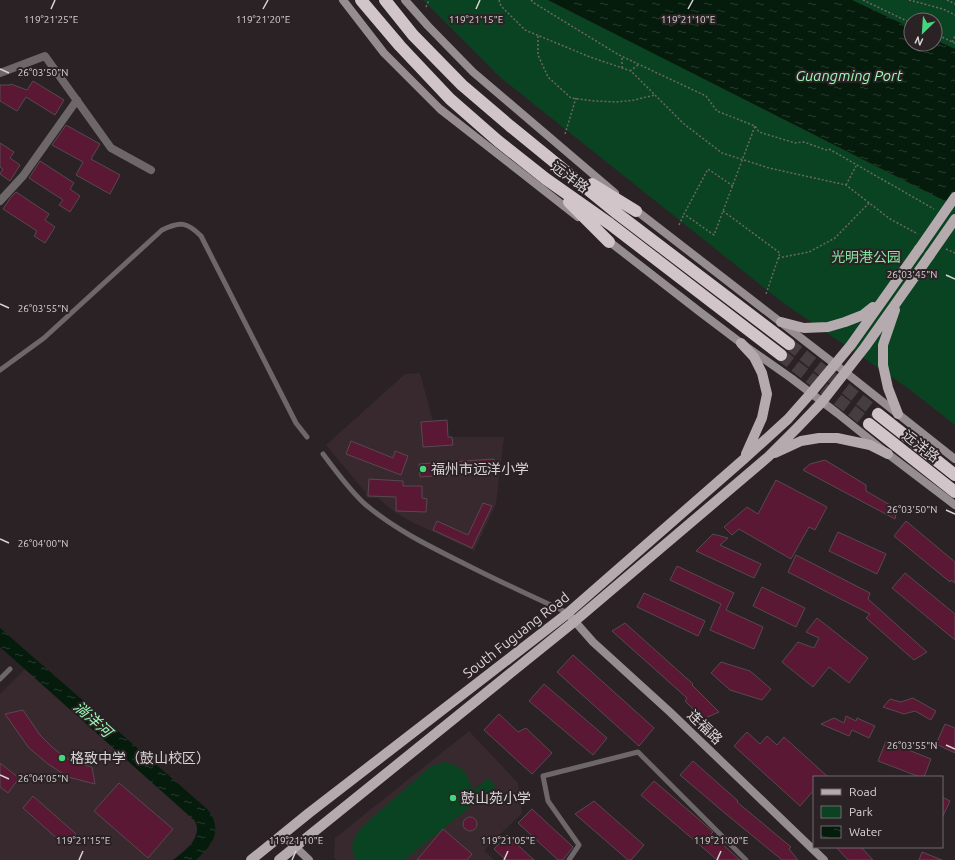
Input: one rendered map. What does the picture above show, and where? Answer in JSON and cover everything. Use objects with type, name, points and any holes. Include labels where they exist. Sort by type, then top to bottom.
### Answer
[{"type":"highway","name":"远洋路","points":[[362,0],[400,46],[450,99],[498,141],[610,224],[781,355]]},
{"type":"highway","name":"远洋路","points":[[385,0],[413,35],[462,85],[510,126],[618,214],[789,344]]},
{"type":"highway","points":[[557,163],[636,211]]},
{"type":"highway","points":[[546,178],[609,242]]},
{"type":"highway","name":"远洋路","points":[[878,414],[955,475]]},
{"type":"highway","name":"远洋路","points":[[869,424],[955,492]]},
{"type":"main road","points":[[343,0],[384,53],[440,109],[609,242],[741,343],[811,393],[955,505]]},
{"type":"main road","points":[[405,0],[472,72],[636,211],[781,322],[955,459]]},
{"type":"main road","points":[[781,322],[804,328],[828,327],[863,315],[887,295],[955,197]]},
{"type":"main road","points":[[898,414],[888,388],[884,365],[883,345],[898,302],[955,219]]},
{"type":"main road","name":"South Fuguang Road","points":[[251,860],[282,834],[568,613],[744,459],[788,419],[811,393],[854,340],[887,295]]},
{"type":"main road","name":"South Fuguang Road","points":[[279,860],[575,621],[768,457],[822,402],[898,302]]},
{"type":"main road","points":[[741,343],[754,357],[762,373],[767,394],[762,418],[744,459]]},
{"type":"main road","points":[[768,457],[801,441],[819,438],[837,438],[870,445],[888,454]]},
{"type":"main road","name":"连福路","points":[[568,613],[593,642],[675,717],[824,860]]},
{"type":"main road","points":[[282,834],[309,860]]},
{"type":"street","points":[[0,73],[45,56],[111,148],[151,170]]},
{"type":"street","points":[[0,201],[23,176],[77,100]]},
{"type":"lane","points":[[0,370],[44,338],[162,230],[172,225],[182,224],[192,228],[200,236],[296,423],[307,436]]},
{"type":"lane","points":[[323,454],[342,480],[365,504],[392,525],[423,543],[504,584],[568,613]]},
{"type":"lane","points":[[0,679],[10,669]]},
{"type":"lane","points":[[569,860],[579,845],[548,801],[543,776],[638,752],[746,860]]},
{"type":"path","points":[[426,7],[429,0]]},
{"type":"path","points":[[499,0],[501,6],[524,30],[590,57],[630,71],[684,124],[722,153],[769,168],[846,185],[890,219],[922,236]]},
{"type":"path","points":[[531,0],[622,57],[706,96],[717,111],[755,126],[759,132],[795,144],[804,142],[826,150],[830,149],[936,210]]},
{"type":"path","points":[[863,0],[903,19]]},
{"type":"path","points":[[909,0],[943,9],[955,15]]},
{"type":"path","points":[[947,0],[955,4]]},
{"type":"path","points":[[538,36],[538,55],[548,77],[571,98],[617,102],[634,100],[655,94]]},
{"type":"path","points":[[952,42],[955,36]]},
{"type":"path","points":[[943,38],[955,43]]},
{"type":"path","points":[[622,57],[622,68]]},
{"type":"path","points":[[630,71],[639,64]]},
{"type":"path","points":[[565,134],[576,98]]},
{"type":"path","points":[[684,214],[714,235],[755,126]]},
{"type":"path","points":[[846,185],[857,165]]},
{"type":"path","points":[[679,225],[708,169],[733,186]]},
{"type":"path","points":[[778,258],[809,252],[835,238],[869,203]]},
{"type":"path","points":[[723,212],[780,253],[766,294]]},
{"type":"path","points":[[942,246],[955,253]]},
{"type":"shaded area","name":"福州市远洋小学","points":[[420,373],[433,421],[447,420],[448,437],[504,437],[496,504],[474,551],[414,523],[396,513],[378,498],[366,498],[366,493],[326,445],[405,374]]},
{"type":"shaded area","name":"格致中学（鼓山校区）","points":[[25,669],[196,821],[197,832],[193,841],[173,860],[0,860],[0,694]]},
{"type":"shaded area","name":"鼓山苑小学","points":[[469,731],[518,783],[522,813],[484,850],[494,860],[337,860],[334,858],[335,838]]},
{"type":"green space","name":"光明港公园","points":[[423,0],[548,0],[955,206],[955,425],[909,389],[782,302],[500,77]]},
{"type":"green space","points":[[852,0],[955,0],[955,49],[943,44],[943,12],[903,12],[903,24]]},
{"type":"green space","points":[[445,762],[458,767],[466,774],[470,781],[472,792],[488,778],[496,786],[404,860],[356,860],[352,850],[353,841],[357,833],[364,825],[431,766]]},
{"type":"water","name":"Guangming Port","points":[[548,0],[852,0],[903,24],[903,52],[943,52],[943,44],[955,49],[955,206]]},
{"type":"water","name":"淌洋河","points":[[0,628],[206,808],[214,820],[215,834],[209,846],[196,860],[173,860],[192,844],[197,833],[195,821],[0,647]]},
{"type":"building","points":[[33,81],[64,100],[55,115],[26,97],[17,111],[0,101],[0,85],[11,84],[27,90]]},
{"type":"building","points":[[66,125],[100,144],[91,159],[120,175],[110,194],[76,175],[83,162],[52,145]]},
{"type":"building","points":[[0,143],[14,152],[10,158],[20,165],[10,181],[0,174],[3,169],[0,167]]},
{"type":"building","points":[[40,161],[74,183],[70,189],[80,196],[70,212],[59,205],[63,200],[29,178]]},
{"type":"building","points":[[16,192],[49,214],[45,220],[55,227],[45,243],[34,236],[37,231],[3,209]]},
{"type":"building","points":[[447,420],[448,437],[452,437],[453,445],[423,447],[421,422]]},
{"type":"building","points":[[351,441],[393,458],[395,451],[408,456],[401,475],[346,454]]},
{"type":"building","points":[[494,459],[495,472],[420,477],[419,464]]},
{"type":"building","points":[[825,460],[866,485],[866,491],[897,509],[895,519],[803,470],[810,464]]},
{"type":"building","points":[[369,479],[403,481],[403,486],[422,486],[422,498],[427,499],[426,512],[396,511],[396,497],[368,496]]},
{"type":"building","points":[[776,480],[827,507],[815,530],[809,527],[791,559],[739,529],[732,535],[724,527],[747,507],[758,514]]},
{"type":"building","points":[[483,503],[492,506],[472,548],[433,530],[437,521],[468,535]]},
{"type":"building","points":[[906,521],[955,562],[955,583],[951,580],[950,582],[894,536]]},
{"type":"building","points":[[838,532],[886,554],[877,574],[829,551]]},
{"type":"building","points":[[713,534],[728,538],[720,545],[761,564],[754,578],[696,551]]},
{"type":"building","points":[[796,555],[870,593],[868,599],[927,652],[914,660],[866,618],[870,614],[788,572]]},
{"type":"building","points":[[677,566],[734,593],[726,610],[763,627],[754,649],[710,630],[721,604],[670,580]]},
{"type":"building","points":[[905,573],[955,614],[955,640],[892,588]]},
{"type":"building","points":[[762,587],[805,608],[796,627],[753,606]]},
{"type":"building","points":[[644,593],[705,621],[698,636],[637,607]]},
{"type":"building","points":[[817,618],[868,658],[849,683],[829,667],[813,687],[782,662],[798,642],[814,648],[819,638],[806,632]]},
{"type":"building","points":[[625,623],[693,684],[692,685],[719,712],[703,719],[685,701],[687,698],[612,631]]},
{"type":"building","points":[[573,655],[654,728],[639,746],[557,672]]},
{"type":"building","points":[[721,662],[750,671],[771,689],[762,700],[730,690],[711,673]]},
{"type":"building","points":[[544,684],[607,738],[593,755],[529,701]]},
{"type":"building","points":[[913,698],[936,711],[931,720],[915,711],[904,714],[883,707],[890,699],[901,702]]},
{"type":"building","points":[[23,710],[40,735],[53,748],[72,762],[92,767],[95,784],[68,777],[48,764],[29,748],[5,714]]},
{"type":"building","points":[[499,714],[518,732],[526,728],[552,753],[532,774],[484,730]]},
{"type":"building","points":[[846,716],[856,721],[857,718],[875,726],[869,738],[852,730],[849,736],[821,724],[834,718],[844,723]]},
{"type":"building","points":[[945,724],[955,728],[955,753],[936,744]]},
{"type":"building","points":[[747,732],[760,744],[767,736],[777,745],[784,737],[827,776],[813,776],[813,791],[800,806],[734,746]]},
{"type":"building","points":[[886,741],[931,759],[924,776],[917,776],[878,761]]},
{"type":"building","points":[[693,761],[738,801],[737,802],[791,847],[789,849],[798,860],[782,860],[680,775]]},
{"type":"building","points":[[0,763],[19,778],[8,793],[0,787]]},
{"type":"building","points":[[654,781],[713,832],[711,834],[740,860],[717,860],[641,795]]},
{"type":"building","points":[[119,783],[173,829],[148,858],[94,811]]},
{"type":"building","points":[[33,796],[76,834],[61,842],[23,808]]},
{"type":"building","points":[[943,798],[950,801],[943,816]]},
{"type":"building","points":[[594,801],[644,845],[631,860],[628,860],[575,814]]},
{"type":"building","points":[[532,809],[573,847],[563,860],[558,860],[518,823]]},
{"type":"building","points":[[467,817],[473,817],[477,821],[477,827],[473,831],[467,831],[463,827],[463,821]]},
{"type":"building","points":[[443,829],[472,854],[467,860],[417,860]]},
{"type":"building","points":[[507,835],[534,860],[506,860],[494,849]]},
{"type":"building","points":[[837,848],[862,848],[873,860],[848,860]]},
{"type":"building","points":[[922,852],[942,860],[919,860]]},
{"type":"tunnel","points":[[789,344],[878,414]]},
{"type":"tunnel","points":[[781,355],[869,424]]},
{"type":"place","name":"福州市远洋小学","points":[[423,469]]},
{"type":"place","name":"格致中学（鼓山校区）","points":[[62,758]]},
{"type":"place","name":"鼓山苑小学","points":[[453,798]]}]
